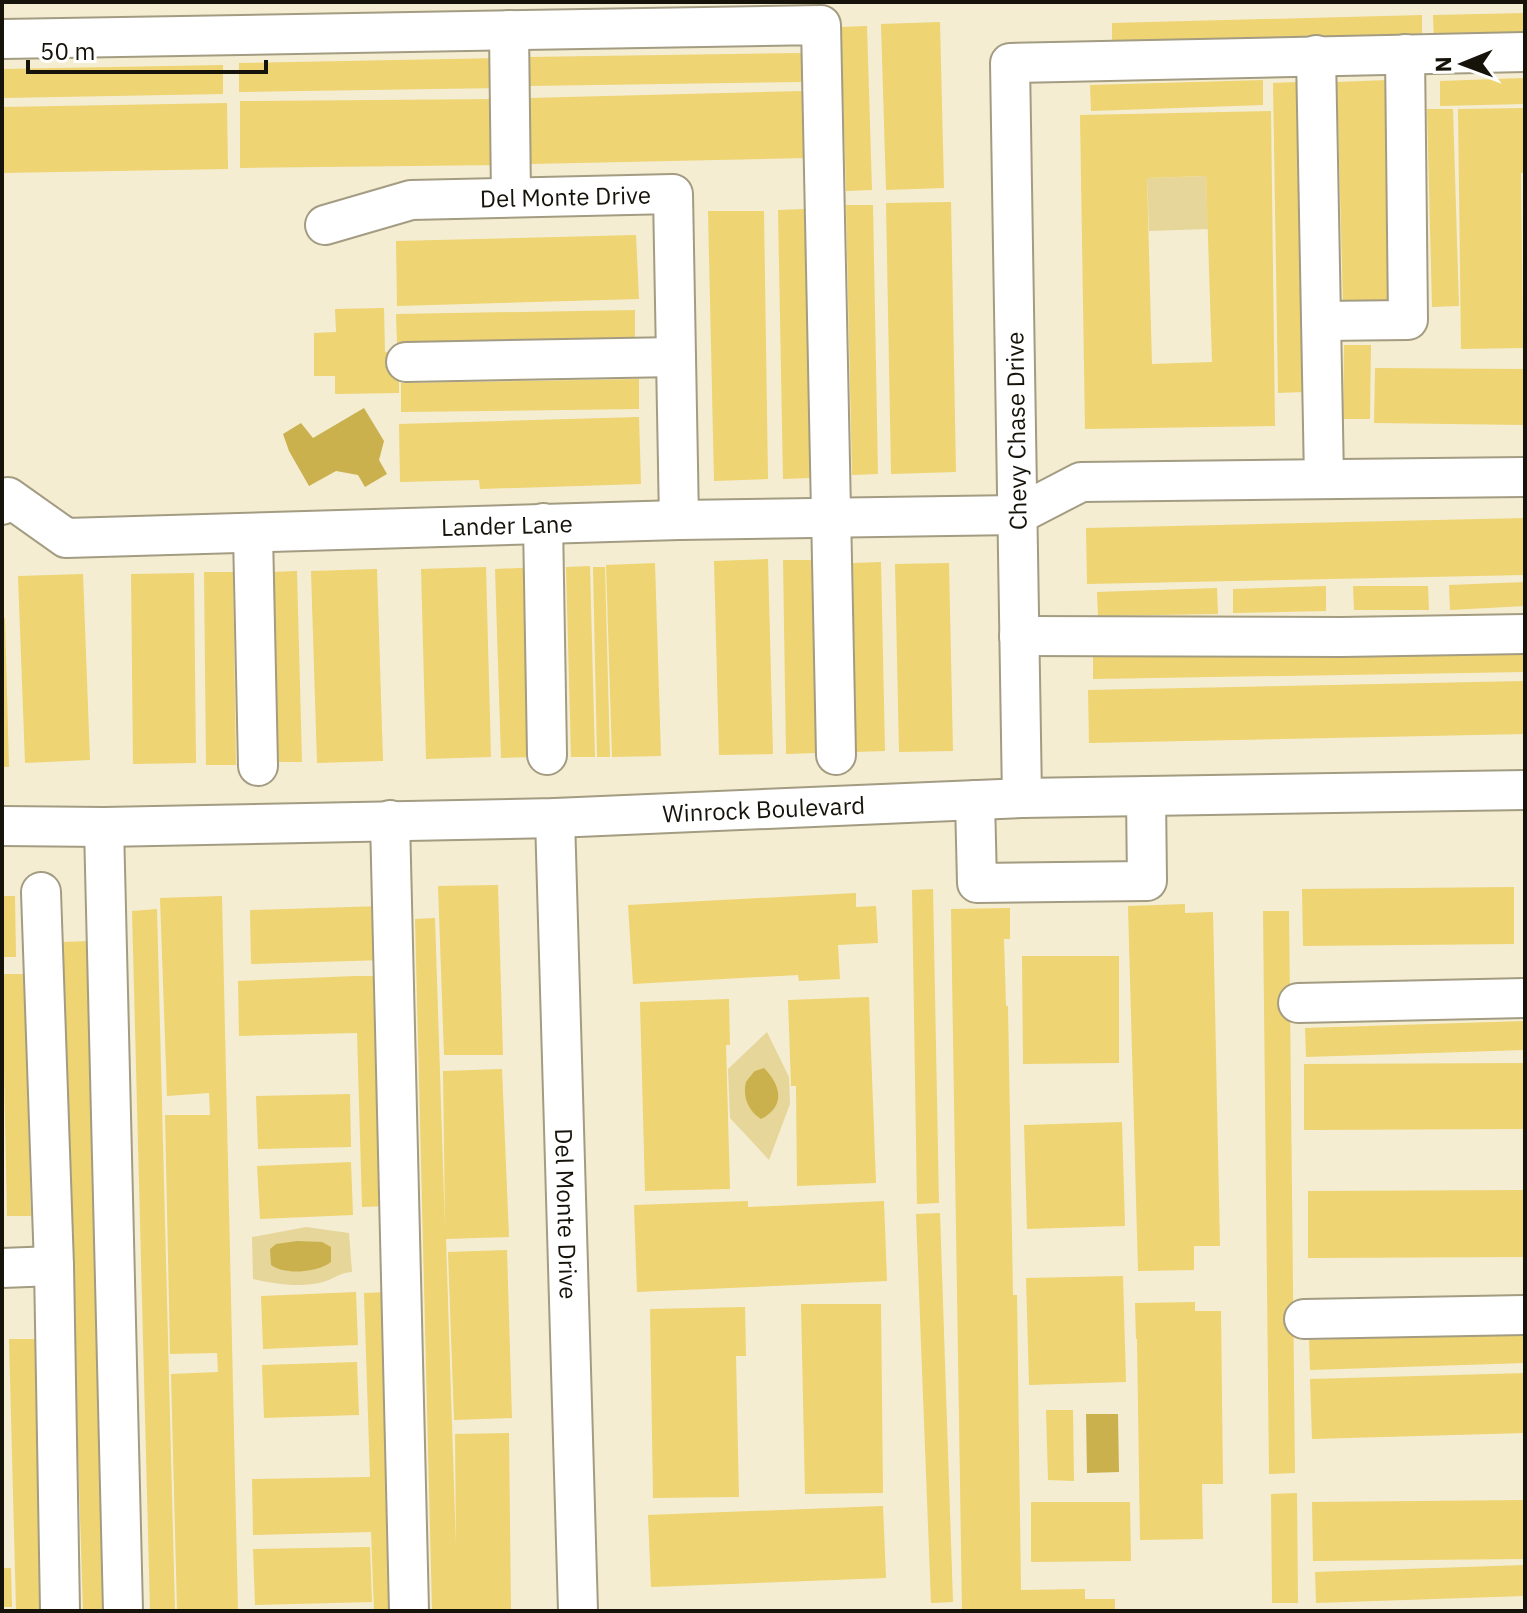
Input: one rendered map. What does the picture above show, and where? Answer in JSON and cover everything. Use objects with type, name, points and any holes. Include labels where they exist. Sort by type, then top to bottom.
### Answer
[{"type":"street","points":[[2,39],[821,25],[836,755]]},
{"type":"street","points":[[509,30],[511,197]]},
{"type":"street","points":[[1324,479],[1316,55],[1525,52]]},
{"type":"street","points":[[1321,321],[1408,320],[1405,54]]},
{"type":"street","name":"Chevy Chase Drive","points":[[1022,798],[1010,63],[1316,55]]},
{"type":"street","name":"Del Monte Drive","points":[[325,225],[411,200],[673,194],[679,520]]},
{"type":"street","points":[[406,362],[676,357]]},
{"type":"street","points":[[1017,515],[1081,482],[1525,477]]},
{"type":"street","name":"Lander Lane","points":[[5,501],[66,538],[543,523],[1017,515]]},
{"type":"street","points":[[543,523],[547,755]]},
{"type":"street","points":[[253,534],[258,766]]},
{"type":"street","points":[[1019,636],[1525,634]]},
{"type":"street","name":"Winrock Boulevard","points":[[2,826],[104,827],[555,818],[1022,798],[1525,790]]},
{"type":"street","points":[[975,800],[977,883],[1147,881],[1146,796]]},
{"type":"street","name":"Del Monte Drive","points":[[555,818],[578,1611]]},
{"type":"street","points":[[390,820],[409,1611]]},
{"type":"street","points":[[104,827],[123,1611]]},
{"type":"street","points":[[41,892],[54,1266],[60,1611]]},
{"type":"street","points":[[1298,1003],[1525,998]]},
{"type":"street","points":[[2,1268],[54,1266]]},
{"type":"street","points":[[1304,1319],[1525,1315]]},
{"type":"shaded area","points":[[1206,176],[1208,229],[1149,231],[1147,178]]},
{"type":"shaded area","points":[[364,408],[384,441],[379,460],[387,474],[365,487],[358,475],[336,471],[309,486],[283,434],[301,423],[313,438]]},
{"type":"shaded area","points":[[767,1032],[789,1077],[790,1104],[769,1160],[730,1118],[728,1069]]},
{"type":"shaded area","points":[[764,1068],[774,1081],[778,1095],[774,1108],[761,1119],[748,1104],[745,1088],[754,1071]]},
{"type":"shaded area","points":[[306,1227],[349,1233],[352,1272],[306,1285],[253,1279],[252,1237]]},
{"type":"shaded area","points":[[322,1242],[331,1247],[331,1262],[318,1269],[301,1271],[271,1265],[270,1249],[276,1244]]},
{"type":"shaded area","points":[[1086,1414],[1118,1414],[1119,1472],[1087,1473]]},
{"type":"building","points":[[1525,13],[1525,40],[1434,42],[1433,15]]},
{"type":"building","points":[[1422,15],[1422,41],[1112,49],[1112,23]]},
{"type":"building","points":[[940,22],[944,188],[886,190],[881,24]]},
{"type":"building","points":[[867,26],[872,190],[846,191],[841,27]]},
{"type":"building","points":[[802,53],[803,82],[529,86],[528,57]]},
{"type":"building","points":[[501,58],[501,88],[239,92],[239,63]]},
{"type":"building","points":[[223,65],[223,94],[2,98],[2,69]]},
{"type":"building","points":[[1525,78],[1525,104],[1440,106],[1440,81]]},
{"type":"building","points":[[1263,80],[1263,105],[1091,111],[1090,85]]},
{"type":"building","points":[[1387,80],[1394,303],[1343,304],[1337,82]]},
{"type":"building","points":[[1298,82],[1303,392],[1278,393],[1273,83]]},
{"type":"building","points":[[804,91],[805,158],[530,164],[528,98]]},
{"type":"building","points":[[500,99],[501,165],[240,168],[240,101]]},
{"type":"building","points":[[227,103],[228,169],[2,173],[2,107]]},
{"type":"building","points":[[1525,108],[1525,173],[1521,173],[1523,348],[1461,349],[1458,109]]},
{"type":"building","points":[[1427,109],[1453,109],[1459,306],[1432,307]]},
{"type":"building","points":[[1271,111],[1275,426],[1085,429],[1080,115]],"holes":[[[1206,176],[1212,362],[1152,364],[1147,178]]]},
{"type":"building","points":[[951,202],[956,472],[891,474],[886,203]]},
{"type":"building","points":[[846,205],[873,205],[878,474],[852,475]]},
{"type":"building","points":[[805,209],[810,478],[783,479],[778,210]]},
{"type":"building","points":[[708,211],[764,211],[768,479],[714,481]]},
{"type":"building","points":[[636,235],[639,299],[397,306],[396,241]]},
{"type":"building","points":[[384,308],[385,352],[399,352],[399,393],[335,394],[335,376],[314,376],[314,333],[336,332],[335,309]]},
{"type":"building","points":[[635,310],[635,339],[397,343],[396,314]]},
{"type":"building","points":[[1344,345],[1371,345],[1370,419],[1343,419]]},
{"type":"building","points":[[1375,368],[1525,369],[1525,425],[1374,423]]},
{"type":"building","points":[[639,379],[639,409],[401,412],[401,383]]},
{"type":"building","points":[[639,417],[641,484],[480,489],[479,480],[400,482],[399,424]]},
{"type":"building","points":[[1525,518],[1525,575],[1087,584],[1086,528]]},
{"type":"building","points":[[768,559],[773,754],[719,755],[714,561]]},
{"type":"building","points":[[783,560],[812,560],[816,753],[786,754]]},
{"type":"building","points":[[881,562],[885,751],[856,752],[853,563]]},
{"type":"building","points":[[655,563],[661,756],[612,757],[606,565]]},
{"type":"building","points":[[949,563],[953,751],[899,752],[895,564]]},
{"type":"building","points":[[590,566],[595,757],[571,757],[566,567]]},
{"type":"building","points":[[486,567],[491,757],[426,759],[421,569]]},
{"type":"building","points":[[541,567],[542,588],[525,589],[530,757],[501,758],[495,569]]},
{"type":"building","points":[[593,567],[605,567],[610,757],[597,757]]},
{"type":"building","points":[[377,569],[383,761],[317,763],[311,571]]},
{"type":"building","points":[[297,571],[302,762],[276,762],[271,572]]},
{"type":"building","points":[[204,572],[233,572],[236,765],[206,765]]},
{"type":"building","points":[[194,573],[196,763],[133,764],[131,574]]},
{"type":"building","points":[[83,574],[90,760],[25,763],[18,576]]},
{"type":"building","points":[[1525,582],[1525,606],[1450,610],[1449,585]]},
{"type":"building","points":[[1326,586],[1326,611],[1233,613],[1233,589]]},
{"type":"building","points":[[1353,586],[1428,586],[1429,610],[1354,610]]},
{"type":"building","points":[[1217,588],[1218,614],[1098,616],[1097,592]]},
{"type":"building","points":[[2,618],[5,618],[9,767],[2,767]]},
{"type":"building","points":[[1525,646],[1525,672],[1093,679],[1093,653]]},
{"type":"building","points":[[1525,681],[1525,734],[1089,743],[1088,690]]},
{"type":"building","points":[[498,885],[503,1055],[444,1055],[438,886]]},
{"type":"building","points":[[1514,887],[1514,944],[1303,946],[1302,889]]},
{"type":"building","points":[[933,889],[939,1203],[917,1204],[912,890]]},
{"type":"building","points":[[856,893],[856,907],[876,906],[878,943],[838,945],[840,979],[799,981],[798,975],[633,984],[628,905]]},
{"type":"building","points":[[2,896],[15,896],[16,957],[2,957]]},
{"type":"building","points":[[222,896],[238,1611],[177,1611],[171,1374],[218,1372],[217,1353],[170,1354],[165,1115],[210,1115],[209,1093],[167,1096],[160,898]]},
{"type":"building","points":[[1185,904],[1185,913],[1213,912],[1220,1246],[1194,1246],[1194,1270],[1138,1271],[1128,906]]},
{"type":"building","points":[[383,906],[384,960],[251,964],[250,910]]},
{"type":"building","points":[[1010,908],[1010,939],[1004,939],[1013,1295],[1017,1295],[1021,1590],[1085,1589],[1085,1599],[1115,1599],[1115,1611],[962,1611],[951,909]]},
{"type":"building","points":[[157,909],[175,1611],[150,1611],[132,911]]},
{"type":"building","points":[[1263,911],[1289,911],[1295,1473],[1269,1474]]},
{"type":"building","points":[[435,918],[445,1228],[443,1071],[502,1069],[509,1237],[446,1239],[456,1547],[455,1434],[509,1433],[511,1611],[432,1611],[415,919]]},
{"type":"building","points":[[89,941],[110,1611],[83,1611],[62,942]]},
{"type":"building","points":[[1022,956],[1119,956],[1119,1063],[1023,1064]]},
{"type":"building","points":[[2,974],[24,974],[31,1216],[7,1216]]},
{"type":"building","points":[[381,976],[387,1206],[362,1207],[357,1033],[239,1036],[238,981]]},
{"type":"building","points":[[869,997],[876,1183],[797,1186],[796,1086],[791,1086],[788,1000]]},
{"type":"building","points":[[729,999],[730,1045],[726,1045],[730,1189],[645,1191],[640,1002]]},
{"type":"building","points":[[1525,1021],[1525,1050],[1306,1057],[1305,1028]]},
{"type":"building","points":[[1525,1063],[1525,1129],[1304,1130],[1304,1064]]},
{"type":"building","points":[[350,1094],[351,1147],[258,1149],[256,1096]]},
{"type":"building","points":[[1122,1122],[1125,1226],[1027,1229],[1024,1125]]},
{"type":"building","points":[[351,1162],[353,1215],[260,1219],[257,1166]]},
{"type":"building","points":[[1525,1190],[1525,1257],[1308,1258],[1308,1191]]},
{"type":"building","points":[[748,1201],[748,1207],[884,1201],[887,1281],[637,1292],[634,1205]]},
{"type":"building","points":[[940,1213],[953,1602],[931,1603],[916,1214]]},
{"type":"building","points":[[507,1250],[512,1418],[454,1420],[448,1252]]},
{"type":"building","points":[[1123,1276],[1126,1382],[1029,1385],[1026,1278]]},
{"type":"building","points":[[356,1292],[358,1345],[263,1349],[261,1296]]},
{"type":"building","points":[[388,1292],[398,1611],[374,1611],[371,1532],[253,1535],[252,1479],[370,1477],[364,1293]]},
{"type":"building","points":[[1195,1302],[1195,1311],[1221,1311],[1223,1484],[1202,1484],[1203,1539],[1140,1540],[1135,1303]]},
{"type":"building","points":[[801,1304],[881,1304],[883,1493],[805,1494]]},
{"type":"building","points":[[745,1307],[746,1356],[736,1356],[739,1497],[653,1498],[650,1309]]},
{"type":"building","points":[[1525,1333],[1525,1363],[1310,1370],[1309,1340]]},
{"type":"building","points":[[9,1339],[35,1339],[41,1609],[16,1610]]},
{"type":"building","points":[[357,1362],[359,1415],[264,1418],[262,1365]]},
{"type":"building","points":[[1525,1373],[1525,1433],[1312,1439],[1310,1379]]},
{"type":"building","points":[[1046,1410],[1073,1410],[1074,1481],[1048,1480]]},
{"type":"building","points":[[1297,1493],[1298,1603],[1272,1603],[1271,1494]]},
{"type":"building","points":[[1525,1500],[1525,1559],[1313,1561],[1312,1502]]},
{"type":"building","points":[[1031,1502],[1130,1502],[1131,1561],[1031,1562]]},
{"type":"building","points":[[883,1506],[886,1578],[651,1587],[648,1515]]},
{"type":"building","points":[[370,1547],[372,1602],[255,1605],[253,1549]]},
{"type":"building","points":[[1525,1565],[1525,1596],[1316,1603],[1315,1572]]},
{"type":"building","points":[[2,1568],[11,1568],[12,1607],[2,1607]]}]
